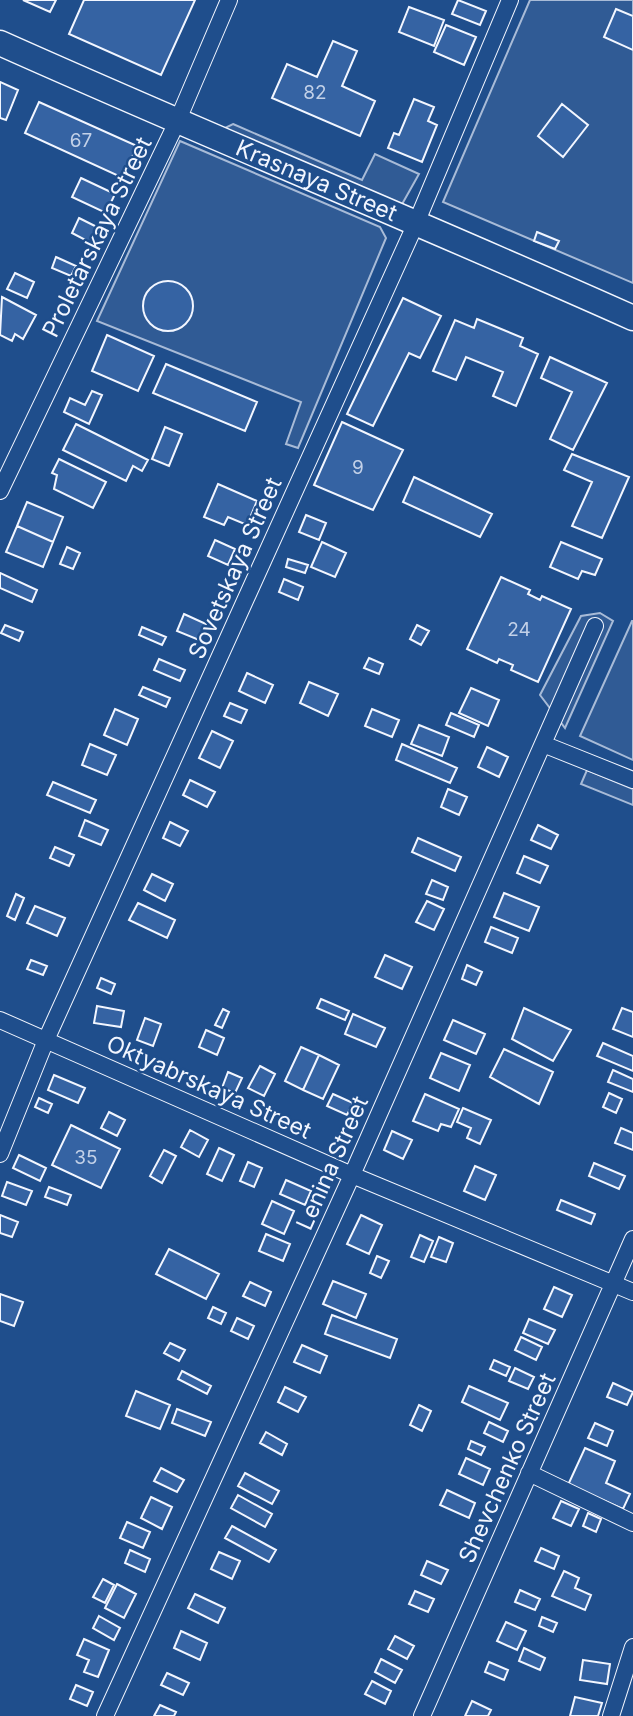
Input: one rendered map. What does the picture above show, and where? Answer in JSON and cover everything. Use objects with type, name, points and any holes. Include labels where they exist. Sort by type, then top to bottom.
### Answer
[{"type":"main road","name":"Krasnaya Street","points":[[0,43],[177,122],[416,221],[633,318]]},
{"type":"street","name":"Proletarskaya Street","points":[[0,491],[177,122],[229,0]]},
{"type":"street","name":"Sovetskaya Street","points":[[0,1154],[46,1041],[416,221],[510,0]]},
{"type":"street","name":"Lenina Street","points":[[105,1716],[352,1175],[595,626]]},
{"type":"street","points":[[543,744],[633,780]]},
{"type":"street","name":"Oktyabrskaya Street","points":[[0,1020],[352,1175],[633,1292]]},
{"type":"street","name":"Shevchenko Street","points":[[422,1716],[633,1239]]},
{"type":"street","points":[[529,1473],[633,1523]]},
{"type":"street","points":[[611,1716],[633,1647]]},
{"type":"shaded area","points":[[530,0],[633,0],[633,283],[443,202]]},
{"type":"shaded area","points":[[233,124],[362,180],[375,154],[419,174],[401,206],[221,130]]},
{"type":"shaded area","points":[[180,141],[380,227],[386,238],[298,448],[286,444],[301,402],[97,321]]},
{"type":"shaded area","points":[[600,613],[613,621],[565,728],[540,695],[581,616]]},
{"type":"shaded area","points":[[633,621],[633,760],[580,736]]},
{"type":"shaded area","points":[[587,770],[633,789],[633,805],[581,784]]},
{"type":"building","points":[[23,0],[56,0],[50,12]]},
{"type":"building","points":[[84,0],[195,0],[161,75],[69,34]]},
{"type":"building","points":[[458,0],[486,11],[480,25],[452,14]]},
{"type":"building","points":[[409,7],[444,20],[434,46],[399,32]]},
{"type":"building","points":[[616,9],[633,16],[633,50],[604,37]]},
{"type":"building","points":[[446,25],[476,37],[464,65],[434,52]]},
{"type":"building","points":[[333,41],[357,51],[342,86],[375,101],[360,136],[272,98],[287,64],[317,77]]},
{"type":"building","points":[[0,82],[18,90],[6,120],[0,118]]},
{"type":"building","points":[[414,99],[434,107],[428,121],[437,125],[422,162],[388,148],[394,133],[399,135]]},
{"type":"building","points":[[39,102],[137,146],[123,178],[25,133]]},
{"type":"building","points":[[562,104],[588,125],[563,157],[538,136]]},
{"type":"building","points":[[81,178],[115,194],[106,213],[72,197]]},
{"type":"building","points":[[79,218],[99,228],[91,243],[72,233]]},
{"type":"building","points":[[537,232],[559,241],[555,249],[534,241]]},
{"type":"building","points":[[56,257],[76,266],[71,276],[52,268]]},
{"type":"building","points":[[15,273],[34,282],[27,298],[7,289]]},
{"type":"building","points":[[168,281],[186,288],[193,306],[186,324],[168,331],[150,324],[143,306],[150,288]]},
{"type":"building","points":[[2,297],[36,315],[23,339],[15,334],[12,341],[0,335]]},
{"type":"building","points":[[403,298],[441,316],[420,358],[409,353],[373,426],[347,414]]},
{"type":"building","points":[[477,319],[523,338],[520,346],[538,354],[516,406],[493,396],[503,372],[466,357],[456,380],[433,371],[455,320],[474,328]]},
{"type":"building","points":[[107,335],[154,356],[138,391],[92,371]]},
{"type":"building","points":[[550,357],[607,383],[573,450],[550,439],[572,392],[541,378]]},
{"type":"building","points":[[166,364],[257,402],[245,431],[153,393]]},
{"type":"building","points":[[92,391],[102,395],[89,424],[64,412],[70,398],[85,405]]},
{"type":"building","points":[[342,422],[403,450],[373,510],[314,485]]},
{"type":"building","points":[[76,424],[148,460],[142,471],[133,466],[126,481],[63,450]]},
{"type":"building","points":[[165,427],[182,434],[169,466],[152,459]]},
{"type":"building","points":[[572,454],[629,477],[602,538],[572,526],[592,482],[564,470]]},
{"type":"building","points":[[59,459],[106,482],[93,508],[54,489],[57,475],[52,473]]},
{"type":"building","points":[[414,477],[492,514],[480,537],[403,502]]},
{"type":"building","points":[[218,484],[257,501],[247,525],[228,517],[224,525],[204,517]]},
{"type":"building","points":[[27,502],[63,517],[53,542],[17,526]]},
{"type":"building","points":[[306,515],[326,523],[319,540],[299,532]]},
{"type":"building","points":[[17,526],[53,542],[43,567],[6,552]]},
{"type":"building","points":[[215,540],[235,549],[228,565],[208,556]]},
{"type":"building","points":[[322,542],[346,553],[335,577],[311,567]]},
{"type":"building","points":[[561,542],[602,559],[595,575],[582,571],[578,579],[550,567]]},
{"type":"building","points":[[67,547],[80,553],[73,569],[60,564]]},
{"type":"building","points":[[288,559],[308,565],[305,573],[286,567]]},
{"type":"building","points":[[0,573],[37,590],[32,602],[0,588]]},
{"type":"building","points":[[501,577],[530,590],[528,594],[540,600],[542,596],[571,609],[538,682],[511,670],[513,665],[499,659],[497,663],[467,649]]},
{"type":"building","points":[[284,579],[303,587],[298,600],[279,592]]},
{"type":"building","points":[[184,614],[206,624],[199,640],[177,631]]},
{"type":"building","points":[[5,625],[23,632],[19,641],[1,633]]},
{"type":"building","points":[[417,625],[429,631],[421,645],[410,639]]},
{"type":"building","points":[[142,627],[166,637],[162,645],[139,635]]},
{"type":"building","points":[[369,658],[383,664],[379,674],[364,668]]},
{"type":"building","points":[[159,659],[185,670],[180,681],[154,670]]},
{"type":"building","points":[[247,673],[273,685],[265,703],[239,691]]},
{"type":"building","points":[[309,682],[338,694],[328,716],[300,703]]},
{"type":"building","points":[[143,687],[170,698],[166,707],[139,695]]},
{"type":"building","points":[[471,688],[499,700],[488,726],[459,713]]},
{"type":"building","points":[[230,703],[247,710],[241,723],[224,716]]},
{"type":"building","points":[[115,709],[138,719],[127,745],[104,735]]},
{"type":"building","points":[[372,709],[399,720],[392,737],[365,726]]},
{"type":"building","points":[[451,713],[479,725],[474,737],[446,725]]},
{"type":"building","points":[[419,725],[449,737],[442,756],[411,744]]},
{"type":"building","points":[[212,731],[233,741],[220,768],[199,758]]},
{"type":"building","points":[[90,744],[116,755],[107,775],[82,765]]},
{"type":"building","points":[[402,744],[457,768],[450,783],[396,760]]},
{"type":"building","points":[[487,747],[508,757],[499,777],[478,767]]},
{"type":"building","points":[[190,780],[215,792],[207,807],[183,795]]},
{"type":"building","points":[[53,782],[96,800],[90,813],[47,795]]},
{"type":"building","points":[[448,789],[467,797],[459,815],[441,807]]},
{"type":"building","points":[[85,820],[108,830],[101,845],[79,836]]},
{"type":"building","points":[[170,822],[188,831],[180,846],[163,838]]},
{"type":"building","points":[[538,825],[558,835],[551,849],[531,840]]},
{"type":"building","points":[[418,838],[461,857],[455,871],[412,852]]},
{"type":"building","points":[[55,847],[74,855],[69,866],[50,858]]},
{"type":"building","points":[[524,856],[548,866],[540,883],[517,873]]},
{"type":"building","points":[[152,874],[173,884],[165,901],[144,890]]},
{"type":"building","points":[[432,880],[448,887],[443,900],[426,894]]},
{"type":"building","points":[[504,893],[539,907],[529,931],[494,917]]},
{"type":"building","points":[[16,894],[24,898],[15,920],[7,916]]},
{"type":"building","points":[[427,901],[444,909],[434,930],[416,922]]},
{"type":"building","points":[[138,903],[175,920],[167,938],[129,920]]},
{"type":"building","points":[[35,906],[65,918],[57,936],[27,923]]},
{"type":"building","points":[[491,927],[518,938],[512,953],[485,942]]},
{"type":"building","points":[[385,955],[412,967],[402,989],[375,977]]},
{"type":"building","points":[[31,960],[47,966],[43,975],[27,969]]},
{"type":"building","points":[[467,965],[482,972],[476,985],[462,979]]},
{"type":"building","points":[[101,978],[115,984],[111,994],[97,988]]},
{"type":"building","points":[[321,999],[349,1011],[345,1020],[317,1008]]},
{"type":"building","points":[[97,1006],[124,1011],[121,1027],[94,1023]]},
{"type":"building","points":[[524,1008],[571,1030],[553,1061],[512,1039]]},
{"type":"building","points":[[622,1008],[633,1012],[633,1037],[613,1029]]},
{"type":"building","points":[[223,1009],[229,1012],[222,1028],[215,1025]]},
{"type":"building","points":[[353,1014],[385,1028],[376,1047],[345,1034]]},
{"type":"building","points":[[145,1018],[161,1024],[153,1046],[137,1040]]},
{"type":"building","points":[[453,1020],[485,1034],[476,1054],[444,1040]]},
{"type":"building","points":[[206,1030],[224,1038],[217,1055],[199,1047]]},
{"type":"building","points":[[603,1043],[633,1056],[633,1071],[597,1056]]},
{"type":"building","points":[[301,1047],[319,1055],[303,1090],[285,1081]]},
{"type":"building","points":[[504,1049],[553,1072],[539,1104],[490,1077]]},
{"type":"building","points":[[441,1053],[470,1065],[459,1091],[430,1078]]},
{"type":"building","points":[[319,1055],[339,1065],[323,1099],[303,1090]]},
{"type":"building","points":[[260,1066],[275,1074],[264,1096],[248,1088]]},
{"type":"building","points":[[613,1070],[633,1079],[633,1092],[608,1082]]},
{"type":"building","points":[[228,1072],[242,1078],[235,1093],[222,1088]]},
{"type":"building","points":[[54,1075],[85,1088],[78,1103],[48,1090]]},
{"type":"building","points":[[609,1093],[622,1099],[616,1113],[603,1107]]},
{"type":"building","points":[[333,1094],[353,1103],[347,1115],[327,1106]]},
{"type":"building","points":[[425,1094],[459,1109],[451,1127],[441,1124],[438,1131],[413,1121]]},
{"type":"building","points":[[39,1098],[52,1104],[48,1113],[35,1107]]},
{"type":"building","points":[[463,1108],[491,1120],[480,1144],[467,1138],[471,1128],[457,1122]]},
{"type":"building","points":[[109,1112],[125,1120],[117,1136],[101,1128]]},
{"type":"building","points":[[71,1125],[120,1149],[101,1188],[52,1165]]},
{"type":"building","points":[[621,1128],[633,1133],[633,1150],[615,1143]]},
{"type":"building","points":[[190,1130],[208,1140],[199,1157],[181,1147]]},
{"type":"building","points":[[392,1131],[412,1140],[403,1159],[384,1150]]},
{"type":"building","points":[[219,1148],[234,1155],[222,1181],[207,1174]]},
{"type":"building","points":[[164,1150],[176,1156],[162,1183],[150,1176]]},
{"type":"building","points":[[19,1155],[46,1168],[40,1181],[13,1168]]},
{"type":"building","points":[[248,1162],[262,1168],[254,1187],[240,1181]]},
{"type":"building","points":[[594,1163],[625,1176],[619,1189],[589,1176]]},
{"type":"building","points":[[475,1166],[496,1175],[485,1200],[464,1191]]},
{"type":"building","points":[[286,1180],[311,1191],[305,1205],[280,1194]]},
{"type":"building","points":[[7,1182],[32,1191],[26,1205],[2,1196]]},
{"type":"building","points":[[49,1187],[71,1195],[67,1205],[45,1197]]},
{"type":"building","points":[[561,1200],[595,1214],[591,1224],[557,1210]]},
{"type":"building","points":[[272,1201],[294,1211],[284,1234],[262,1224]]},
{"type":"building","points":[[0,1215],[18,1222],[12,1237],[0,1233]]},
{"type":"building","points":[[361,1215],[382,1225],[369,1254],[347,1244]]},
{"type":"building","points":[[266,1234],[290,1244],[283,1261],[259,1251]]},
{"type":"building","points":[[420,1235],[433,1241],[424,1262],[411,1257]]},
{"type":"building","points":[[439,1237],[453,1243],[446,1262],[431,1257]]},
{"type":"building","points":[[169,1249],[219,1274],[206,1299],[156,1274]]},
{"type":"building","points":[[377,1256],[389,1261],[381,1278],[370,1273]]},
{"type":"building","points":[[333,1281],[366,1294],[356,1318],[323,1304]]},
{"type":"building","points":[[250,1282],[271,1292],[265,1306],[243,1296]]},
{"type":"building","points":[[554,1287],[572,1295],[562,1317],[544,1309]]},
{"type":"building","points":[[0,1294],[23,1302],[14,1326],[0,1321]]},
{"type":"building","points":[[213,1307],[226,1313],[221,1324],[208,1318]]},
{"type":"building","points":[[332,1315],[397,1339],[390,1358],[325,1334]]},
{"type":"building","points":[[237,1318],[254,1326],[248,1339],[231,1331]]},
{"type":"building","points":[[529,1319],[555,1330],[548,1344],[523,1333]]},
{"type":"building","points":[[521,1337],[542,1347],[536,1360],[515,1350]]},
{"type":"building","points":[[170,1343],[185,1350],[179,1361],[164,1353]]},
{"type":"building","points":[[302,1345],[327,1356],[320,1373],[294,1362]]},
{"type":"building","points":[[494,1360],[510,1367],[506,1376],[490,1369]]},
{"type":"building","points":[[515,1368],[534,1377],[528,1389],[509,1381]]},
{"type":"building","points":[[182,1371],[211,1386],[207,1394],[178,1379]]},
{"type":"building","points":[[613,1383],[633,1392],[627,1405],[607,1397]]},
{"type":"building","points":[[469,1386],[508,1403],[500,1420],[462,1402]]},
{"type":"building","points":[[285,1387],[306,1397],[298,1412],[278,1402]]},
{"type":"building","points":[[136,1391],[170,1405],[160,1429],[126,1416]]},
{"type":"building","points":[[419,1405],[431,1411],[422,1431],[410,1425]]},
{"type":"building","points":[[177,1409],[211,1422],[205,1436],[172,1423]]},
{"type":"building","points":[[489,1422],[508,1431],[503,1442],[484,1433]]},
{"type":"building","points":[[595,1423],[613,1431],[607,1446],[588,1438]]},
{"type":"building","points":[[266,1432],[287,1444],[282,1455],[260,1443]]},
{"type":"building","points":[[471,1441],[485,1447],[481,1455],[468,1449]]},
{"type":"building","points":[[585,1448],[615,1461],[606,1483],[630,1494],[623,1509],[568,1485]]},
{"type":"building","points":[[466,1458],[490,1469],[483,1485],[459,1474]]},
{"type":"building","points":[[161,1468],[184,1480],[177,1492],[154,1481]]},
{"type":"building","points":[[245,1473],[279,1491],[272,1504],[238,1486]]},
{"type":"building","points":[[447,1490],[475,1503],[469,1518],[440,1505]]},
{"type":"building","points":[[238,1495],[272,1514],[265,1527],[231,1508]]},
{"type":"building","points":[[151,1497],[172,1507],[162,1529],[141,1518]]},
{"type":"building","points":[[561,1501],[579,1509],[571,1526],[553,1518]]},
{"type":"building","points":[[588,1513],[601,1519],[596,1532],[583,1526]]},
{"type":"building","points":[[127,1522],[150,1532],[143,1548],[120,1538]]},
{"type":"building","points":[[232,1526],[276,1550],[269,1562],[225,1538]]},
{"type":"building","points":[[541,1548],[559,1556],[554,1569],[535,1561]]},
{"type":"building","points":[[130,1550],[150,1559],[145,1572],[125,1563]]},
{"type":"building","points":[[219,1552],[240,1561],[232,1579],[211,1569]]},
{"type":"building","points":[[427,1561],[448,1570],[441,1584],[421,1575]]},
{"type":"building","points":[[564,1571],[579,1578],[575,1588],[591,1595],[585,1610],[552,1596]]},
{"type":"building","points":[[103,1579],[114,1585],[105,1603],[93,1597]]},
{"type":"building","points":[[117,1584],[136,1594],[124,1618],[105,1608]]},
{"type":"building","points":[[520,1590],[540,1599],[535,1610],[515,1602]]},
{"type":"building","points":[[415,1591],[434,1599],[428,1612],[409,1604]]},
{"type":"building","points":[[195,1594],[225,1608],[218,1623],[188,1608]]},
{"type":"building","points":[[99,1616],[120,1628],[114,1640],[93,1628]]},
{"type":"building","points":[[542,1617],[557,1623],[553,1632],[539,1626]]},
{"type":"building","points":[[506,1622],[526,1631],[517,1650],[497,1641]]},
{"type":"building","points":[[181,1631],[207,1643],[200,1660],[174,1648]]},
{"type":"building","points":[[395,1636],[414,1646],[407,1659],[388,1649]]},
{"type":"building","points":[[84,1639],[109,1650],[98,1677],[84,1672],[89,1660],[77,1655]]},
{"type":"building","points":[[524,1648],[545,1658],[540,1670],[519,1661]]},
{"type":"building","points":[[381,1659],[402,1670],[395,1683],[375,1672]]},
{"type":"building","points":[[583,1660],[610,1664],[607,1684],[580,1680]]},
{"type":"building","points":[[489,1662],[508,1670],[504,1680],[485,1672]]},
{"type":"building","points":[[167,1673],[189,1683],[183,1695],[161,1685]]},
{"type":"building","points":[[372,1681],[391,1691],[385,1704],[365,1694]]},
{"type":"building","points":[[76,1685],[93,1692],[87,1706],[70,1699]]},
{"type":"building","points":[[575,1697],[602,1703],[598,1716],[570,1716]]},
{"type":"building","points":[[472,1701],[491,1710],[488,1716],[465,1716]]},
{"type":"building","points":[[160,1705],[176,1712],[174,1716],[154,1716]]}]
